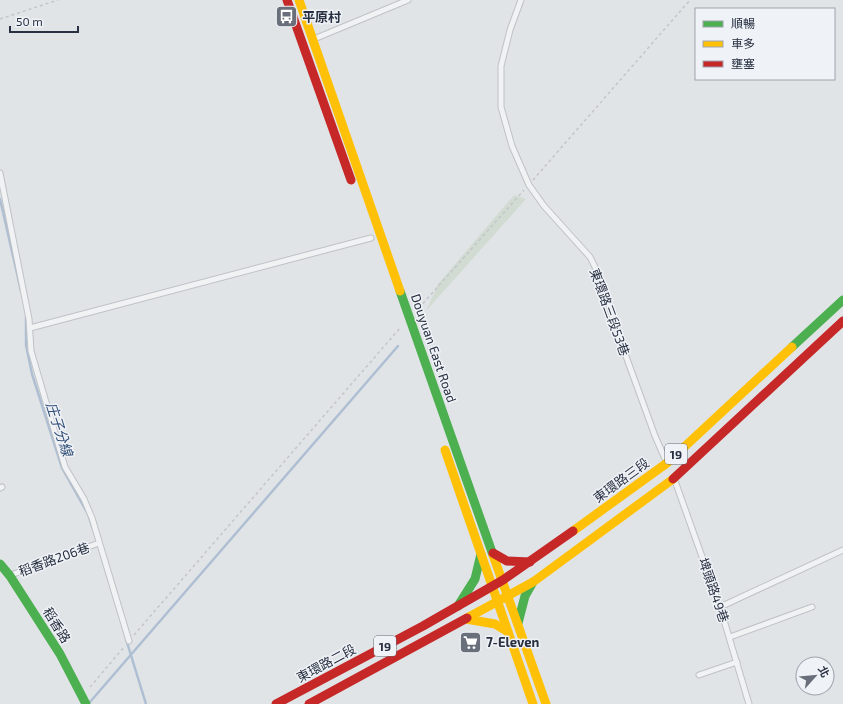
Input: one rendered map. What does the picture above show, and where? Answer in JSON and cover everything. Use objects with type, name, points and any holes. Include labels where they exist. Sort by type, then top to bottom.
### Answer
[{"type":"main road","points":[[287,0],[353,186]]},
{"type":"main road","name":"Douyuan East Road","points":[[299,0],[409,318],[546,704]]},
{"type":"main road","name":"東環路三段","points":[[492,586],[670,471],[843,300]]},
{"type":"main road","name":"東環路三段","points":[[497,601],[533,582],[670,471],[843,320]]},
{"type":"main road","points":[[443,444],[533,704]]},
{"type":"main road","points":[[493,553],[507,561],[530,562]]},
{"type":"main road","points":[[458,606],[475,579],[481,554]]},
{"type":"main road","name":"稻香路","points":[[0,564],[10,576],[60,654],[84,700]]},
{"type":"main road","points":[[518,623],[525,596],[533,582]]},
{"type":"main road","name":"東環路二段","points":[[276,704],[423,626],[492,586]]},
{"type":"main road","name":"19","points":[[309,704],[497,601]]},
{"type":"main road","points":[[466,619],[495,624],[508,632]]},
{"type":"lane","points":[[313,39],[408,0]]},
{"type":"lane","name":"東環路三段53巷","points":[[521,0],[510,30],[502,66],[501,107],[512,146],[529,185],[544,206],[590,257],[599,275],[619,337],[655,436],[670,471]]},
{"type":"lane","points":[[0,173],[29,319],[31,351],[65,467],[90,512],[129,641]]},
{"type":"lane","points":[[30,328],[371,238]]},
{"type":"lane","name":"埤頭路49巷","points":[[670,471],[720,607],[749,704]]},
{"type":"lane","name":"稻香路206巷","points":[[10,576],[99,543]]},
{"type":"lane","points":[[720,607],[843,550]]},
{"type":"lane","points":[[730,638],[812,607]]},
{"type":"lane","points":[[699,675],[737,662]]},
{"type":"path","points":[[0,20],[58,0]]},
{"type":"path","points":[[84,700],[121,650]]},
{"type":"shaded area","points":[[514,195],[526,199],[426,311],[438,284]]},
{"type":"waterway","name":"庄子分線","points":[[0,199],[21,291]]},
{"type":"waterway","name":"庄子分線","points":[[26,317],[26,345],[32,374],[62,468],[88,514],[93,529]]},
{"type":"waterway","points":[[90,702],[398,346]]},
{"type":"waterway","points":[[126,639],[146,704]]},
{"type":"traffic: fast","points":[[400,291],[493,555]]},
{"type":"traffic: fast","points":[[792,347],[843,300]]},
{"type":"traffic: fast","points":[[458,606],[475,579],[481,554]]},
{"type":"traffic: fast","points":[[0,564],[10,576],[60,654],[86,704]]},
{"type":"traffic: fast","points":[[518,623],[525,596],[533,582]]},
{"type":"traffic: slow","points":[[299,0],[400,291]]},
{"type":"traffic: slow","points":[[573,531],[667,463],[792,347]]},
{"type":"traffic: slow","points":[[445,450],[533,704]]},
{"type":"traffic: slow","points":[[467,618],[533,582],[673,479]]},
{"type":"traffic: slow","points":[[493,555],[546,704]]},
{"type":"traffic: slow","points":[[466,619],[495,624],[508,632]]},
{"type":"traffic: jam","points":[[287,0],[351,180]]},
{"type":"traffic: jam","points":[[673,479],[843,321]]},
{"type":"traffic: jam","points":[[276,704],[423,626],[503,580],[573,531]]},
{"type":"traffic: jam","points":[[493,553],[507,561],[530,562]]},
{"type":"traffic: jam","points":[[309,704],[467,618]]},
{"type":"place","name":"平原村","points":[[287,17]]},
{"type":"place","name":"7-Eleven","points":[[470,642]]}]
